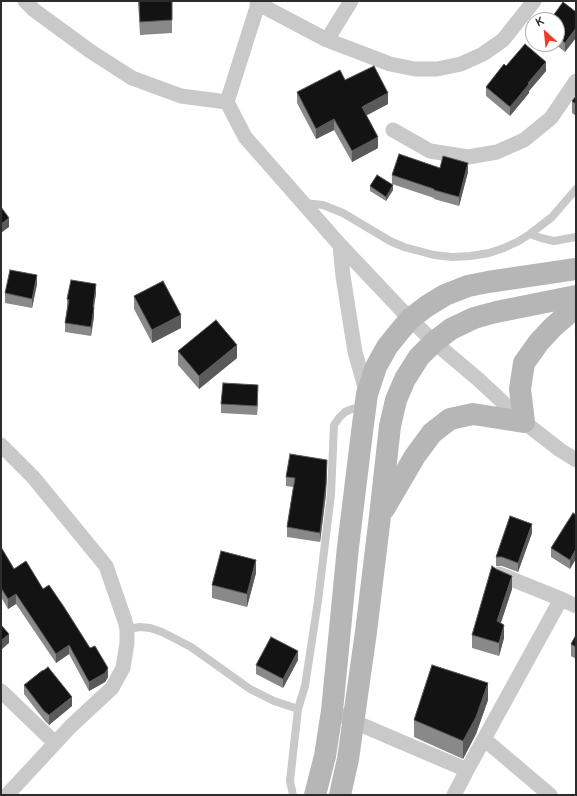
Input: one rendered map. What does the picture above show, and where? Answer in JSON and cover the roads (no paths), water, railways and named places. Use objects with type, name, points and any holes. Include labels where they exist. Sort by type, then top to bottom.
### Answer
[{"type":"main road","points":[[315,795],[332,711],[348,547],[366,400],[376,367],[387,347],[410,319],[426,306],[446,295],[468,286],[488,282],[576,270]]},
{"type":"main road","points":[[353,795],[367,624],[390,426],[396,400],[405,379],[419,357],[434,342],[451,330],[474,318],[496,312],[576,296]]},
{"type":"main road","points":[[380,516],[415,456],[432,433],[450,419],[473,414],[524,422],[520,389],[524,363],[539,342],[553,327],[576,307]]},
{"type":"main road","points":[[340,795],[348,759],[359,724]]},
{"type":"street","points":[[25,1],[34,10],[90,51],[132,78],[181,96],[228,102]]},
{"type":"street","points":[[327,40],[351,1]]},
{"type":"street","points":[[534,1],[503,40],[483,54],[461,64],[437,69],[415,69],[390,64],[327,40],[258,2],[228,102],[245,137],[340,245],[410,319],[524,422],[560,450],[576,460]]},
{"type":"street","points":[[393,130],[430,151],[468,158],[497,152],[524,140],[551,118],[576,81]]},
{"type":"street","points":[[340,245],[354,352],[366,400]]},
{"type":"street","points":[[1,445],[33,477],[106,566],[127,629],[127,643],[123,668],[112,688],[71,726],[7,795]]},
{"type":"street","points":[[499,574],[576,606]]},
{"type":"street","points":[[454,795],[561,599]]},
{"type":"street","points":[[1,691],[55,743]]},
{"type":"street","points":[[332,711],[467,770]]},
{"type":"street","points":[[484,739],[550,795]]},
{"type":"lane","points":[[304,203],[322,204],[343,213],[390,241],[404,247],[419,252],[452,257],[471,256],[489,252],[504,248],[519,241],[552,217],[576,189]]},
{"type":"lane","points":[[530,234],[554,241],[576,238]]},
{"type":"lane","points":[[293,795],[290,781],[298,709],[305,686],[319,594],[331,494],[334,425],[345,412],[366,400]]},
{"type":"lane","points":[[127,629],[140,627],[150,628],[162,632],[191,647],[250,689],[274,701],[298,709]]}]
